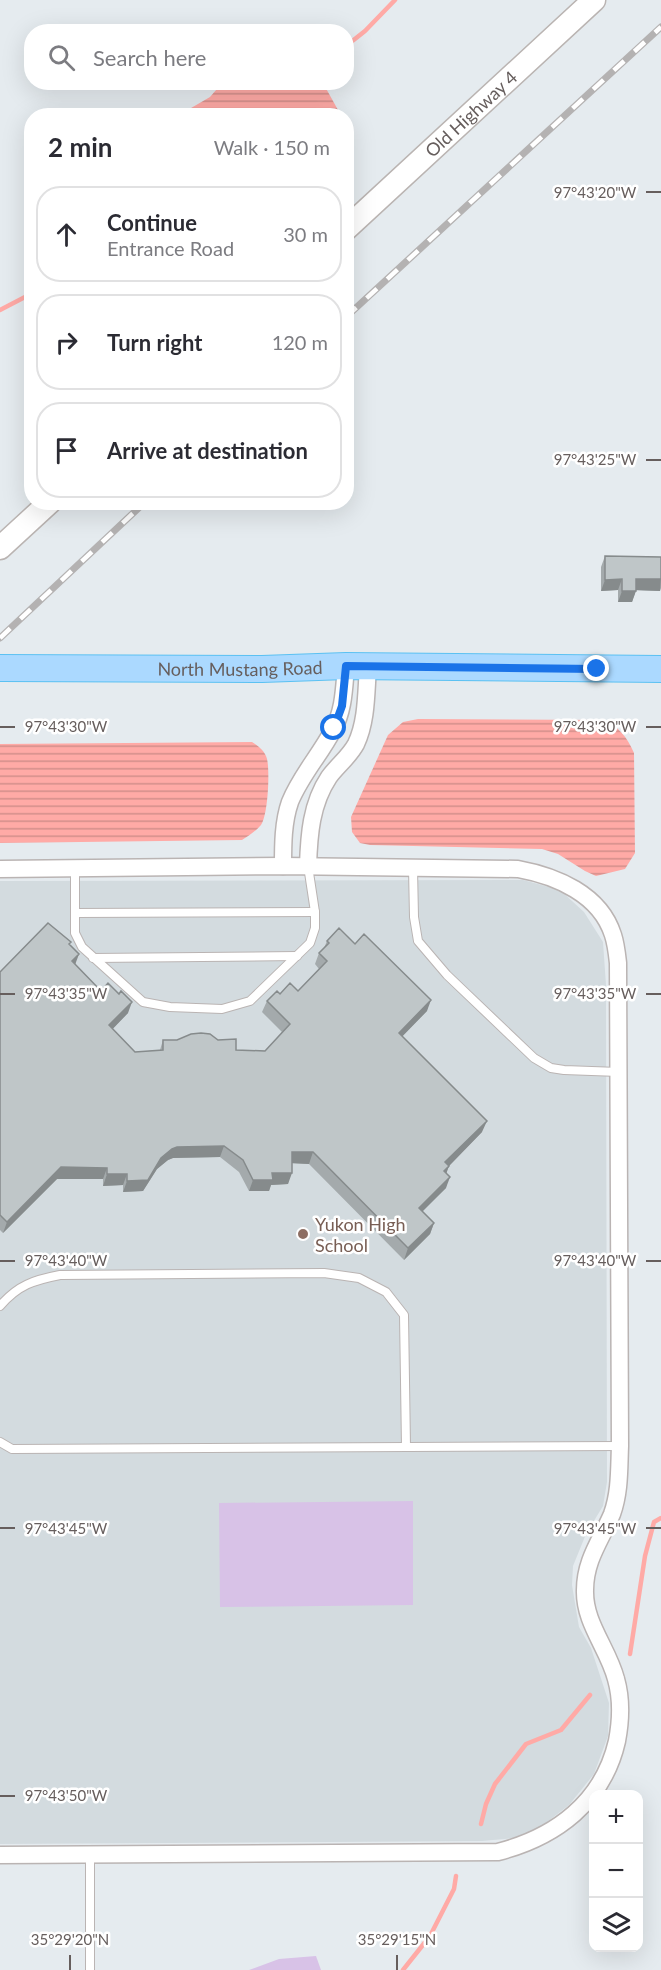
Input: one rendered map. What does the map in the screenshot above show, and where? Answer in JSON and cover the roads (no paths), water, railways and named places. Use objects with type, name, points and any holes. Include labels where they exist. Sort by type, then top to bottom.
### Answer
[{"type":"main road","name":"Old Highway 4","points":[[354,222],[594,0]]},
{"type":"main road","points":[[0,549],[41,510]]},
{"type":"main road","name":"North Mustang Road","points":[[0,668],[262,669],[357,666],[661,669]]},
{"type":"street","points":[[283,866],[284,830],[290,803],[303,774],[334,728],[357,666]]},
{"type":"street","points":[[308,866],[309,829],[317,803],[329,777],[356,745],[362,728],[357,666]]},
{"type":"street","points":[[0,869],[283,866],[518,869],[561,881],[597,907],[613,934],[618,963],[620,1446],[617,1498],[589,1561],[585,1597],[592,1627],[616,1676],[620,1694],[620,1724],[614,1754],[599,1787],[577,1813],[562,1824],[516,1847],[479,1854],[0,1855]]},
{"type":"lane","points":[[75,868],[75,933],[82,947],[93,958],[143,1002],[170,1007],[222,1009],[250,1001],[310,943],[315,928],[315,912],[308,866]]},
{"type":"lane","points":[[413,868],[414,917],[418,941],[447,975],[534,1058],[551,1068],[619,1072]]},
{"type":"lane","points":[[75,913],[315,912]]},
{"type":"lane","points":[[93,958],[297,956]]},
{"type":"lane","points":[[0,1306],[10,1295],[33,1280],[60,1275],[324,1273],[359,1278],[387,1292],[404,1315],[406,1447]]},
{"type":"lane","points":[[0,1442],[12,1449],[620,1446]]},
{"type":"lane","points":[[90,1855],[90,1970]]},
{"type":"waterway","points":[[354,40],[395,0]]},
{"type":"waterway","points":[[0,310],[24,298]]},
{"type":"waterway","points":[[630,1654],[645,1556],[654,1522],[661,1518]]},
{"type":"waterway","points":[[481,1824],[486,1804],[495,1784],[526,1744],[561,1730],[590,1695]]},
{"type":"waterway","points":[[403,1970],[430,1936],[454,1889],[456,1876]]},
{"type":"railway","points":[[354,310],[661,27]]},
{"type":"railway","points":[[0,638],[136,510]]},
{"type":"place","name":"Yukon High School","points":[[303,1234]]}]
